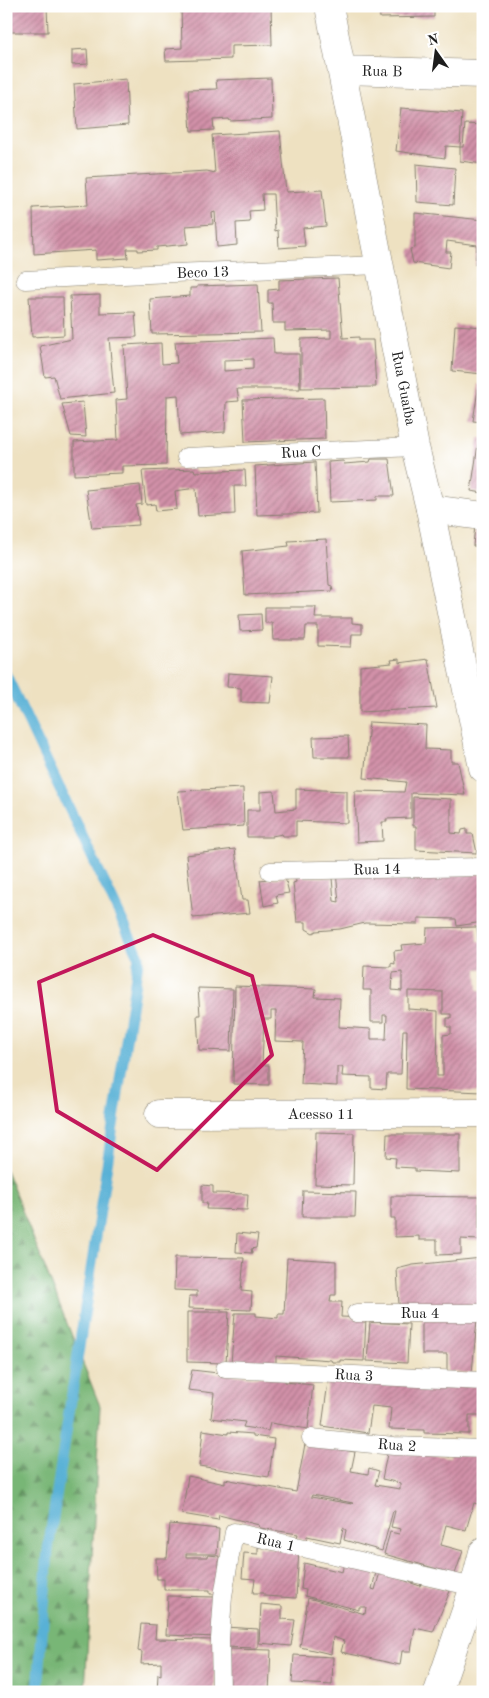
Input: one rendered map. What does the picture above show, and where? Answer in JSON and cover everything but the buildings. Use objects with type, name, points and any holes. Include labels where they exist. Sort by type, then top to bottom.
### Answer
[{"type":"street","name":"Rua Guaíba","points":[[330,6],[415,447],[477,720],[483,768]]},
{"type":"street","name":"Rua B","points":[[342,70],[483,74]]},
{"type":"street","points":[[430,509],[483,516]]},
{"type":"street","name":"Acesso 11","points":[[159,1114],[483,1113]]},
{"type":"street","points":[[443,1691],[483,1552]]},
{"type":"lane","name":"Beco 13","points":[[25,280],[380,265]]},
{"type":"lane","name":"Rua C","points":[[186,457],[415,447]]},
{"type":"lane","name":"Rua 14","points":[[270,871],[483,867]]},
{"type":"lane","name":"Rua 4","points":[[356,1313],[483,1313]]},
{"type":"lane","name":"Rua 3","points":[[225,1369],[483,1381]]},
{"type":"lane","name":"Rua 2","points":[[311,1438],[394,1446],[483,1449]]},
{"type":"lane","name":"Rua 1","points":[[221,1692],[220,1640],[222,1614],[234,1532],[474,1587]]},
{"type":"highlighted area","points":[[153,935],[252,976],[272,1055],[157,1170],[57,1111],[39,982]]},
{"type":"green space","points":[[6,1170],[100,1406],[85,1692],[6,1692]]},
{"type":"waterway","points":[[6,675],[139,956],[48,1550],[38,1692]]}]
